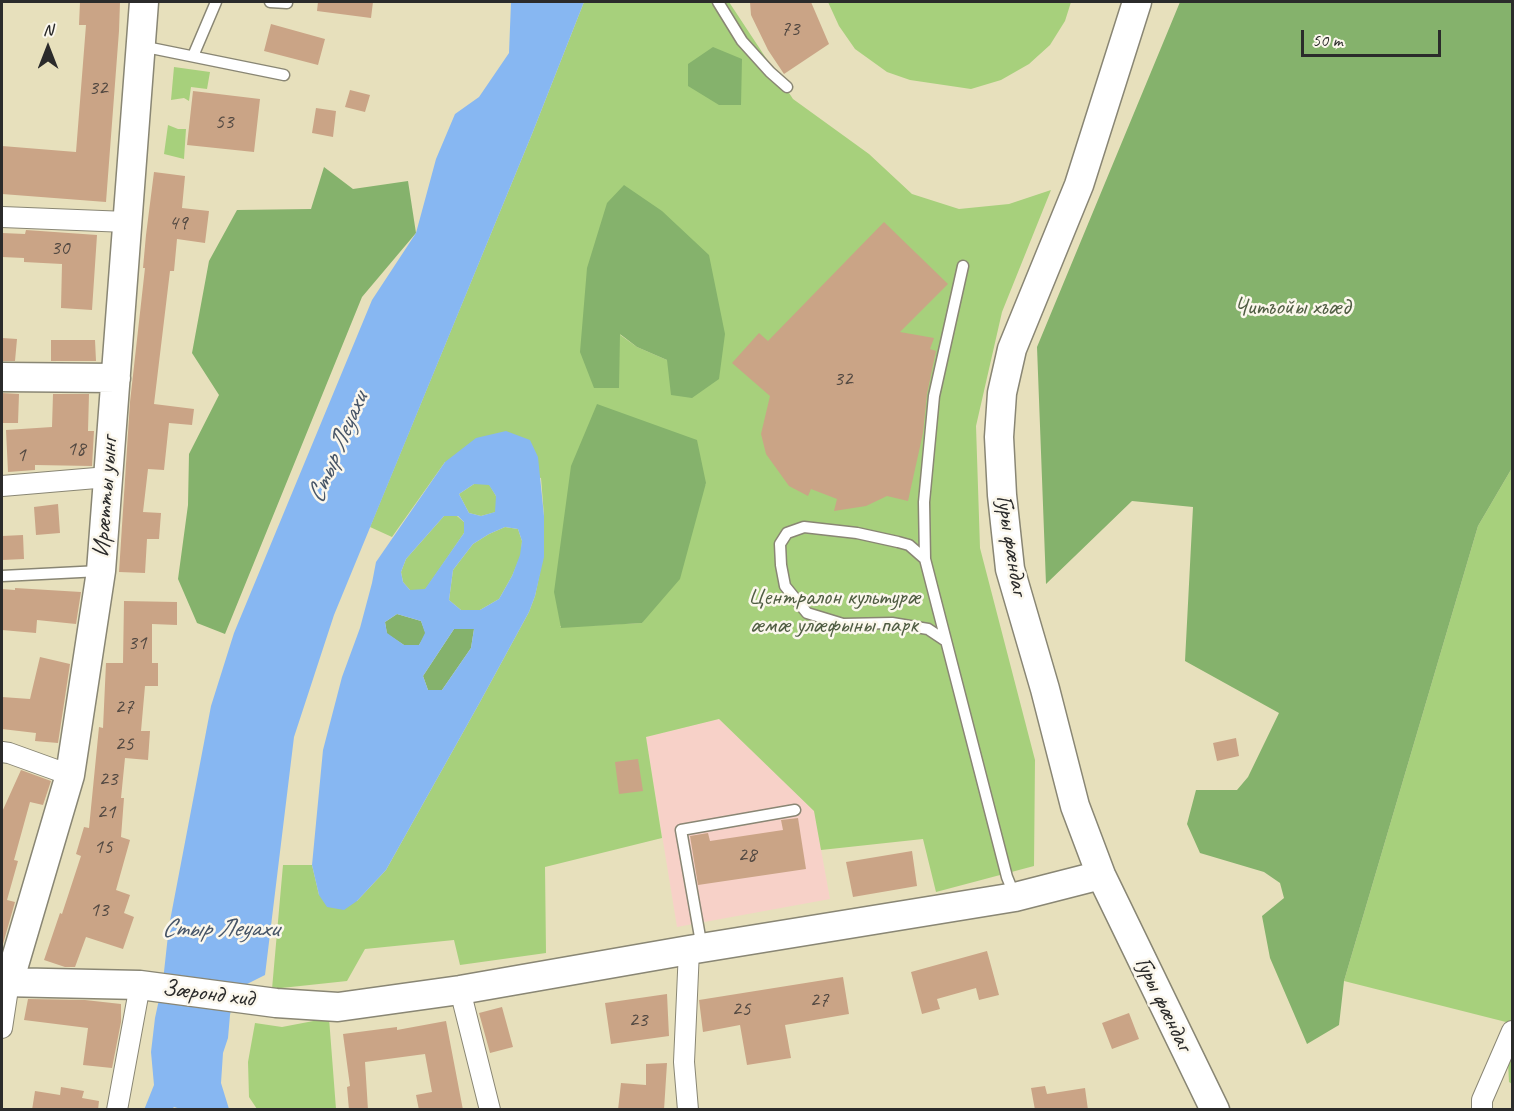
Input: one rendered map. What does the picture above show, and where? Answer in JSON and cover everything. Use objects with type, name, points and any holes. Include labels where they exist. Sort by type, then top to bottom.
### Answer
[{"type":"street","name":"Ирæтты уынг","points":[[5,982],[70,775],[100,571],[144,2]]},
{"type":"street","name":"Гуры фӕндаг","points":[[1137,2],[1079,184],[1012,349],[1002,393],[999,437],[1002,495],[1010,568],[1045,689],[1075,807],[1101,875],[1215,1110]]},
{"type":"street","points":[[2,217],[127,222]]},
{"type":"street","points":[[2,377],[116,378]]},
{"type":"street","points":[[2,486],[108,477]]},
{"type":"street","points":[[2,752],[70,775]]},
{"type":"street","name":"Зæронд хид","points":[[5,982],[140,985],[276,1003],[338,1007],[460,990],[1015,897],[1101,875]]},
{"type":"street","points":[[688,1110],[684,1062],[696,949]]},
{"type":"street","points":[[2,1028],[5,982]]},
{"type":"street","points":[[117,1110],[140,985]]},
{"type":"street","points":[[460,990],[490,1110]]},
{"type":"street","points":[[1482,1110],[1482,1100],[1512,1031]]},
{"type":"lane","points":[[194,56],[216,2]]},
{"type":"lane","points":[[270,2],[287,2]]},
{"type":"lane","points":[[718,2],[742,41],[787,87]]},
{"type":"lane","points":[[140,46],[284,75]]},
{"type":"lane","points":[[963,266],[934,396],[924,502],[925,559],[1007,877],[1015,897]]},
{"type":"lane","points":[[925,559],[909,545],[857,533],[815,528],[804,527],[787,533],[780,544],[785,586],[807,613],[843,624],[892,623],[928,630],[945,641]]},
{"type":"lane","points":[[2,576],[100,571]]},
{"type":"lane","points":[[696,949],[681,830],[795,810]]},
{"type":"shaded area","points":[[719,719],[814,811],[830,899],[677,927],[646,737]]},
{"type":"green space","name":"Централон культурæ æмæ улæфыны парк","points":[[584,2],[729,2],[793,99],[869,154],[912,194],[959,209],[1009,204],[1051,190],[1002,312],[976,426],[980,548],[1035,760],[1034,866],[936,892],[923,839],[821,850],[814,811],[719,719],[646,737],[662,838],[545,867],[546,953],[460,965],[454,940],[365,949],[347,981],[272,989],[283,865],[312,865],[319,895],[357,901],[386,870],[529,612],[535,596],[543,557],[544,516],[541,478],[445,462],[392,537],[370,527]],"holes":[[[619,334],[719,379],[637,347]],[[706,483],[642,623],[560,627]]]},
{"type":"green space","points":[[828,2],[1071,2],[1065,21],[1050,45],[1029,64],[1001,80],[971,89],[910,80],[887,72],[855,49],[839,26]]},
{"type":"green space","name":"Читъойы хъæд","points":[[1180,2],[1512,2],[1512,468],[1478,526],[1344,981],[1339,1025],[1307,1044],[1270,958],[1262,916],[1284,898],[1280,883],[1264,872],[1200,853],[1187,824],[1196,790],[1237,790],[1248,777],[1279,713],[1185,661],[1193,507],[1132,501],[1046,584],[1037,347]]},
{"type":"green space","points":[[713,47],[742,59],[741,105],[719,105],[688,86],[688,64]]},
{"type":"green space","points":[[174,67],[210,72],[207,89],[191,87],[189,101],[184,98],[171,100]]},
{"type":"green space","points":[[168,125],[186,129],[184,159],[164,154]]},
{"type":"green space","points":[[324,167],[353,189],[408,181],[416,233],[362,297],[225,634],[197,623],[178,579],[188,505],[189,454],[219,395],[192,353],[209,261],[237,210],[311,209]]},
{"type":"green space","points":[[624,185],[662,211],[709,255],[725,334],[719,379],[692,398],[671,395],[667,360],[637,347],[620,334],[619,388],[594,388],[580,352],[587,268],[607,203]]},
{"type":"green space","points":[[597,404],[697,440],[706,483],[680,579],[642,623],[561,628],[554,592],[571,466]]},
{"type":"green space","points":[[1512,468],[1512,1084],[1509,1082],[1506,1022],[1344,981],[1478,526]]},
{"type":"green space","points":[[474,484],[489,484],[496,496],[496,512],[481,516],[469,513],[459,494]]},
{"type":"green space","points":[[444,516],[457,516],[464,522],[464,533],[425,590],[410,590],[403,582],[401,572],[406,559]]},
{"type":"green space","points":[[505,527],[518,529],[522,541],[521,555],[512,576],[499,599],[480,610],[461,610],[449,600],[453,570],[473,544]]},
{"type":"green space","points":[[397,614],[421,621],[426,634],[419,645],[404,645],[387,634],[385,622]]},
{"type":"green space","points":[[454,629],[474,629],[471,648],[442,690],[428,690],[423,676]]},
{"type":"green space","points":[[329,1018],[336,1109],[257,1109],[249,1097],[248,1062],[255,1023],[282,1027]]},
{"type":"water","name":"Стыр Леуахи","points":[[511,2],[584,2],[334,615],[294,737],[265,975],[235,990],[228,1038],[223,1053],[221,1083],[229,1109],[174,1107],[144,1110],[154,1085],[151,1052],[163,981],[169,926],[211,706],[234,633],[372,300],[416,233],[436,159],[455,114],[479,97],[509,53]]},
{"type":"water","points":[[506,431],[530,440],[538,457],[544,516],[544,557],[535,596],[529,612],[386,870],[357,901],[344,910],[327,907],[319,895],[312,865],[323,750],[342,677],[360,628],[376,562],[445,462],[476,438]],"holes":[[[474,484],[489,485],[496,496],[495,512],[481,516],[469,513],[459,494]],[[444,516],[458,516],[464,522],[464,533],[425,589],[410,590],[403,582],[401,572],[406,559]],[[505,527],[518,529],[522,541],[520,555],[512,576],[499,599],[480,610],[461,610],[449,600],[453,570],[473,544]],[[397,614],[421,621],[425,633],[419,645],[404,645],[387,633],[385,622]],[[454,629],[474,629],[471,648],[442,690],[428,690],[423,676]]]},
{"type":"building","points":[[80,2],[120,2],[106,202],[2,194],[2,146],[76,152],[86,25],[79,25]]},
{"type":"building","points":[[318,2],[373,2],[371,18],[317,11]]},
{"type":"building","points":[[750,2],[811,2],[829,44],[784,74],[768,50],[751,15]]},
{"type":"building","points":[[271,24],[325,39],[318,65],[264,51]]},
{"type":"building","points":[[350,90],[370,95],[365,112],[345,107]]},
{"type":"building","points":[[193,91],[260,99],[254,152],[187,145]]},
{"type":"building","points":[[316,108],[336,111],[333,137],[312,133]]},
{"type":"building","points":[[154,172],[185,176],[182,208],[209,211],[205,243],[177,239],[174,271],[170,271],[154,404],[194,409],[192,425],[169,423],[164,470],[148,469],[143,512],[161,513],[159,539],[147,539],[145,573],[119,572],[130,402]]},
{"type":"building","points":[[884,222],[948,284],[900,332],[934,338],[930,349],[936,351],[927,394],[923,433],[908,501],[887,496],[866,506],[834,511],[837,499],[811,489],[808,496],[789,486],[766,454],[761,434],[770,396],[732,363],[759,333],[768,341]]},
{"type":"building","points":[[26,230],[97,235],[92,310],[61,308],[62,264],[24,262],[24,258],[2,257],[2,233],[25,234]]},
{"type":"building","points":[[2,338],[17,339],[15,361],[2,361]]},
{"type":"building","points":[[51,340],[95,340],[96,361],[51,361]]},
{"type":"building","points":[[2,393],[19,394],[18,423],[2,423]]},
{"type":"building","points":[[53,394],[89,394],[88,431],[94,431],[92,466],[35,465],[35,470],[8,472],[6,430],[52,427]]},
{"type":"building","points":[[58,504],[60,533],[36,535],[34,507]]},
{"type":"building","points":[[23,535],[24,559],[2,560],[2,536]]},
{"type":"building","points":[[15,588],[81,592],[76,624],[37,620],[36,633],[2,630],[2,589],[15,590]]},
{"type":"building","points":[[124,601],[177,602],[177,625],[152,624],[152,663],[158,663],[158,686],[145,686],[141,731],[150,731],[148,760],[125,758],[121,798],[124,798],[121,837],[130,840],[116,890],[130,895],[124,913],[134,917],[123,949],[86,937],[75,967],[65,967],[44,960],[81,856],[76,854],[84,827],[89,828],[99,727],[103,728],[106,663],[123,663]]},
{"type":"building","points":[[40,657],[70,664],[58,743],[35,741],[36,733],[2,729],[2,697],[30,699]]},
{"type":"building","points":[[1236,738],[1239,756],[1217,761],[1213,743]]},
{"type":"building","points":[[638,759],[643,791],[619,794],[615,762]]},
{"type":"building","points":[[21,770],[51,781],[43,805],[30,802],[14,860],[18,861],[7,900],[15,902],[3,944],[2,812]]},
{"type":"building","points":[[798,818],[806,869],[698,885],[690,836],[708,833],[710,841],[783,830],[781,820]]},
{"type":"building","points":[[912,851],[917,886],[853,897],[846,862]]},
{"type":"building","points":[[987,951],[999,995],[979,1000],[976,988],[937,999],[940,1009],[922,1014],[911,972]]},
{"type":"building","points":[[843,977],[849,1014],[785,1025],[791,1058],[747,1065],[740,1025],[703,1032],[699,1000]]},
{"type":"building","points":[[667,994],[669,1036],[611,1044],[605,1003]]},
{"type":"building","points":[[28,999],[85,1000],[121,1004],[121,1022],[112,1068],[83,1065],[88,1028],[24,1020]]},
{"type":"building","points":[[502,1007],[513,1047],[490,1053],[479,1013]]},
{"type":"building","points":[[1129,1013],[1139,1039],[1112,1049],[1102,1023]]},
{"type":"building","points":[[446,1021],[463,1110],[419,1110],[416,1095],[432,1092],[425,1054],[365,1062],[368,1110],[349,1110],[347,1087],[350,1086],[343,1034],[397,1027],[397,1030]]},
{"type":"building","points":[[667,1063],[664,1110],[618,1110],[621,1083],[646,1085],[646,1064]]},
{"type":"building","points":[[1045,1086],[1047,1094],[1085,1088],[1088,1110],[1035,1110],[1031,1088]]},
{"type":"building","points":[[61,1087],[84,1091],[82,1098],[99,1101],[98,1110],[32,1110],[35,1091],[60,1095]]}]
